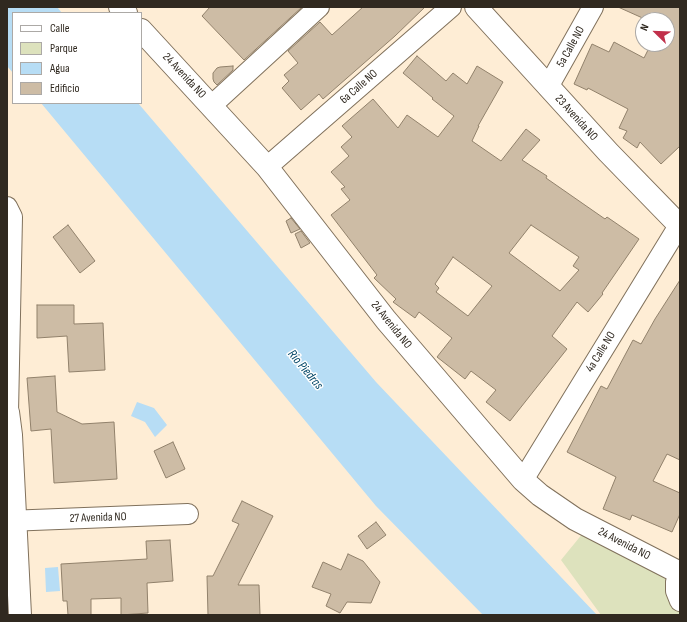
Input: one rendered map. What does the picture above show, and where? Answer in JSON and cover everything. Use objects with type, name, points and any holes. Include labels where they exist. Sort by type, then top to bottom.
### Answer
[{"type":"street","points":[[211,106],[319,7]]},
{"type":"street","name":"6a Calle NO","points":[[267,167],[451,7]]},
{"type":"street","name":"23 Avenida NO","points":[[476,7],[608,152],[680,225]]},
{"type":"street","name":"5a Calle NO","points":[[548,87],[593,7]]},
{"type":"street","name":"24 Avenida NO","points":[[142,31],[267,167],[386,320],[523,480],[540,495],[575,519],[679,573]]},
{"type":"street","points":[[7,207],[12,217],[8,412],[11,521],[20,615]]},
{"type":"street","name":"4a Calle NO","points":[[523,480],[680,225]]},
{"type":"street","name":"27 Avenida NO","points":[[11,521],[188,514]]},
{"type":"street","points":[[679,573],[676,582],[676,591],[680,601]]},
{"type":"green space","points":[[583,533],[671,580],[680,608],[680,615],[601,615],[561,560]]},
{"type":"water","points":[[7,7],[57,7],[61,12],[12,12],[12,72],[7,66]]},
{"type":"water","name":"Río Piedras","points":[[42,104],[139,104],[376,382],[597,615],[483,615],[376,506]]},
{"type":"water","points":[[137,402],[154,408],[167,425],[155,437],[145,422],[131,416]]},
{"type":"water","points":[[58,567],[60,591],[46,592],[45,568]]},
{"type":"building","points":[[210,7],[302,7],[244,60],[202,16]]},
{"type":"building","points":[[363,7],[425,7],[395,36],[323,99],[319,94],[301,110],[282,88],[289,81],[284,75],[298,63],[288,51],[320,22],[332,35]]},
{"type":"building","points":[[618,7],[680,7],[680,146],[661,164],[640,142],[637,148],[623,138],[627,131],[619,128],[628,109],[588,88],[587,90],[574,84],[592,44],[609,52],[614,42],[644,58],[647,52],[675,52],[675,12],[635,12],[635,15]]},
{"type":"building","points":[[417,56],[446,81],[453,73],[467,84],[477,66],[503,82],[478,126],[472,141],[501,161],[526,129],[540,140],[522,160],[547,176],[546,178],[605,219],[607,217],[639,239],[602,293],[603,294],[588,312],[577,302],[552,336],[567,349],[510,421],[486,402],[496,390],[471,371],[465,379],[437,357],[452,338],[419,312],[415,318],[393,302],[396,299],[374,278],[377,275],[331,215],[350,200],[341,189],[345,187],[331,172],[349,156],[341,147],[352,137],[342,126],[373,99],[398,128],[407,115],[438,137],[454,116],[403,73]],"holes":[[[531,225],[579,257],[573,266],[579,270],[560,291],[509,253]],[[453,257],[492,286],[468,316],[436,292],[439,288],[435,284]]]},
{"type":"building","points":[[233,66],[233,70],[217,85],[214,82],[213,73],[217,68]]},
{"type":"building","points":[[291,218],[300,229],[291,233],[286,221]]},
{"type":"building","points":[[68,225],[95,261],[80,273],[53,237]]},
{"type":"building","points":[[301,231],[310,243],[301,248],[295,234]]},
{"type":"building","points":[[680,280],[680,460],[667,454],[653,481],[680,493],[680,514],[672,532],[632,515],[630,520],[603,509],[616,477],[567,452],[601,386],[607,389],[633,340],[641,344]]},
{"type":"building","points":[[37,305],[74,305],[74,324],[103,323],[105,370],[69,372],[67,336],[37,338]]},
{"type":"building","points":[[55,376],[57,412],[82,424],[114,422],[117,479],[54,483],[51,429],[31,431],[27,378]]},
{"type":"building","points":[[173,442],[185,469],[166,478],[154,451]]},
{"type":"building","points":[[242,501],[273,516],[238,585],[259,585],[260,615],[208,615],[207,576],[213,576],[239,524],[232,521]]},
{"type":"building","points":[[376,522],[386,535],[367,549],[358,536]]},
{"type":"building","points":[[170,540],[173,581],[147,583],[148,613],[121,615],[121,598],[91,599],[91,615],[68,615],[67,601],[63,601],[61,564],[147,559],[146,541]]},
{"type":"building","points":[[348,554],[363,561],[380,582],[371,603],[347,602],[340,613],[326,606],[331,594],[312,587],[323,562],[341,570]]}]
